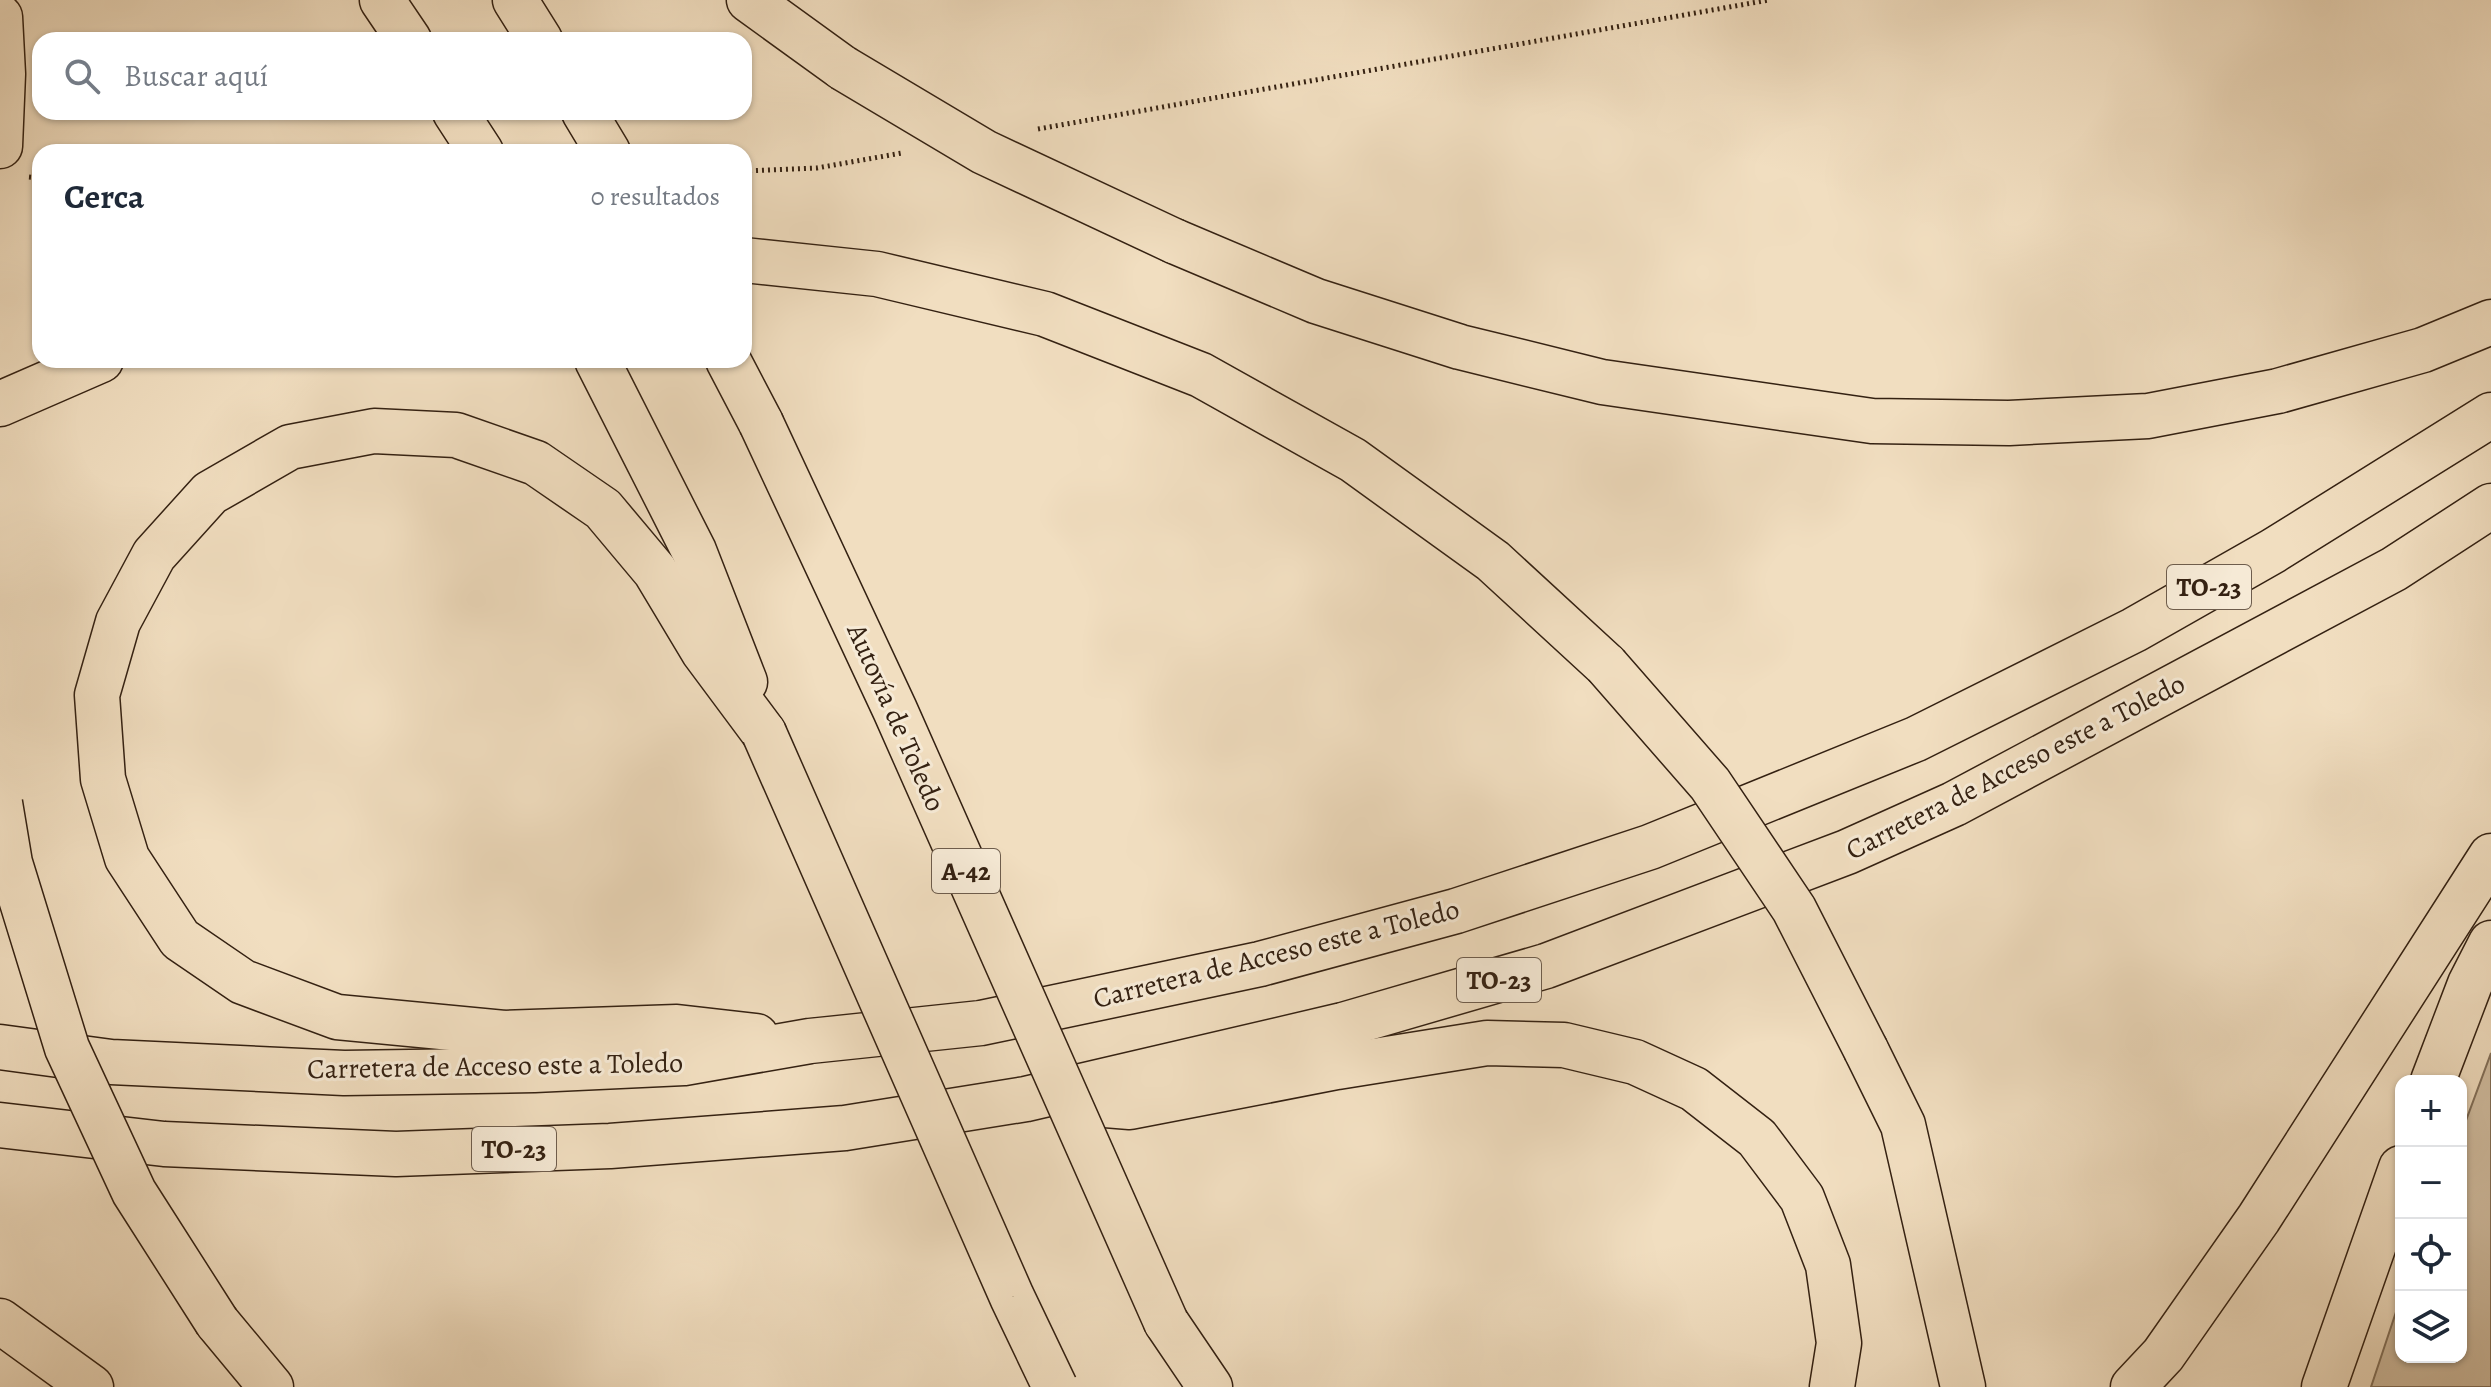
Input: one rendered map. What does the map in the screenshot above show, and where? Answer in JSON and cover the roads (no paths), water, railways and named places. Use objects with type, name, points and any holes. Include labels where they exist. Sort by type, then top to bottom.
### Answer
[{"type":"highway","points":[[382,0],[404,32]]},
{"type":"highway","points":[[515,0],[535,32]]},
{"type":"highway","points":[[749,0],[843,68],[984,152],[1174,241],[1316,301],[1460,347],[1602,382],[1872,421],[2009,423],[2148,416],[2278,391],[2423,350],[2491,322]]},
{"type":"highway","points":[[0,17],[3,74],[0,146]]},
{"type":"highway","points":[[460,120],[476,144]]},
{"type":"highway","points":[[589,120],[603,144]]},
{"type":"highway","points":[[752,261],[877,274],[1045,314],[1201,375],[1353,460],[1493,561],[1606,665],[1710,784],[1794,909],[1866,1050],[1903,1125],[1963,1383]]},
{"type":"highway","points":[[0,404],[83,368]]},
{"type":"highway","points":[[601,368],[694,551],[764,733],[1012,1297],[1055,1387]]},
{"type":"highway","name":"Autovía de Toledo","points":[[732,368],[895,710],[1166,1322],[1191,1387]]},
{"type":"highway","name":"Carretera de Acceso este a Toledo","points":[[0,1047],[111,1062],[344,1073],[534,1070],[684,1063],[810,1041],[981,1023],[1260,964],[1456,911],[1650,847],[1916,739],[2134,630],[2273,551],[2491,415]]},
{"type":"highway","points":[[764,733],[703,651],[655,571],[603,509],[536,463],[456,435],[374,431],[290,447],[210,493],[154,555],[118,622],[97,695],[103,779],[127,858],[180,939],[243,982],[337,1017],[504,1033],[677,1027],[810,1041]]},
{"type":"highway","name":"Carretera de Acceso este a Toledo","points":[[0,1125],[164,1144],[396,1154],[610,1146],[845,1128],[1026,1099],[1343,1025],[1531,971],[1847,852],[1954,804],[2394,569],[2491,506]]},
{"type":"highway","points":[[0,803],[10,863],[67,1048],[134,1192],[217,1322],[271,1387]]},
{"type":"highway","points":[[2133,1387],[2163,1355],[2259,1218],[2491,856]]},
{"type":"highway","points":[[2435,1075],[2470,984],[2491,943]]},
{"type":"highway","points":[[1026,1099],[1130,1107],[1487,1043],[1564,1045],[1635,1062],[1694,1089],[1757,1138],[1802,1198],[1828,1265],[1839,1343],[1832,1387]]},
{"type":"highway","points":[[2324,1387],[2395,1185]]},
{"type":"highway","points":[[0,1321],[91,1387]]},
{"type":"highway","points":[[1166,1322],[1210,1387]]}]
